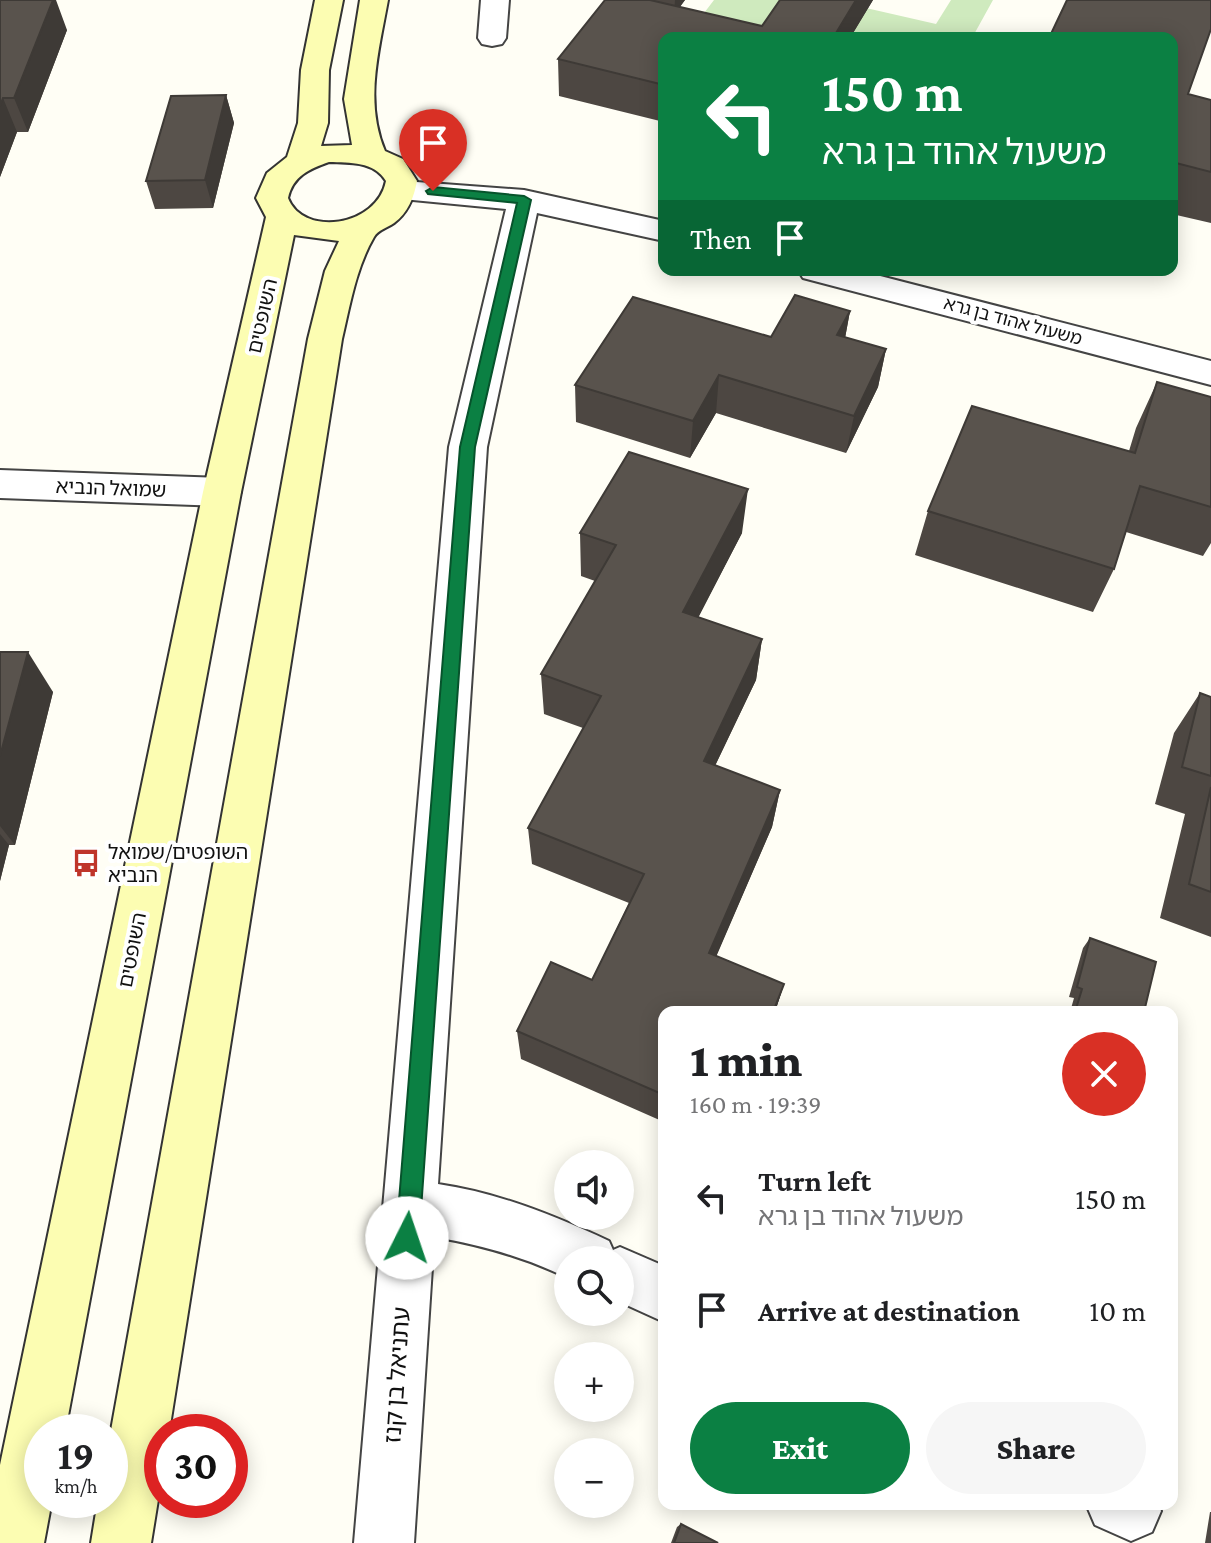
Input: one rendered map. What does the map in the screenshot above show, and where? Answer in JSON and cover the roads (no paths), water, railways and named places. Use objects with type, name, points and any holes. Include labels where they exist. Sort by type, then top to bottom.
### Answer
[{"type":"street","points":[[301,162],[313,123],[315,70],[329,0]]},
{"type":"street","points":[[372,156],[361,136],[357,111],[374,0]]},
{"type":"street","points":[[492,38],[495,0]]},
{"type":"street","points":[[329,153],[372,156],[396,170],[403,191],[390,212],[362,227],[326,232],[309,229],[282,217],[275,208],[273,188],[288,169],[329,153]]},
{"type":"street","points":[[403,191],[463,192],[524,200],[658,230]]},
{"type":"street","name":"עתניאל בן קנז","points":[[384,1543],[468,447],[524,200]]},
{"type":"street","name":"השופטים","points":[[14,1543],[222,492],[282,217]]},
{"type":"street","points":[[121,1543],[325,339],[342,271],[362,227]]},
{"type":"street","name":"משעול אהוד בן גרא","points":[[838,276],[1211,373]]},
{"type":"street","name":"שמואל הנביא","points":[[0,484],[222,492]]},
{"type":"street","points":[[410,1207],[484,1218],[560,1246]]},
{"type":"street","points":[[634,1280],[658,1291]]},
{"type":"place","name":"השופטים/שמואל הנביא","points":[[86,863]]}]
